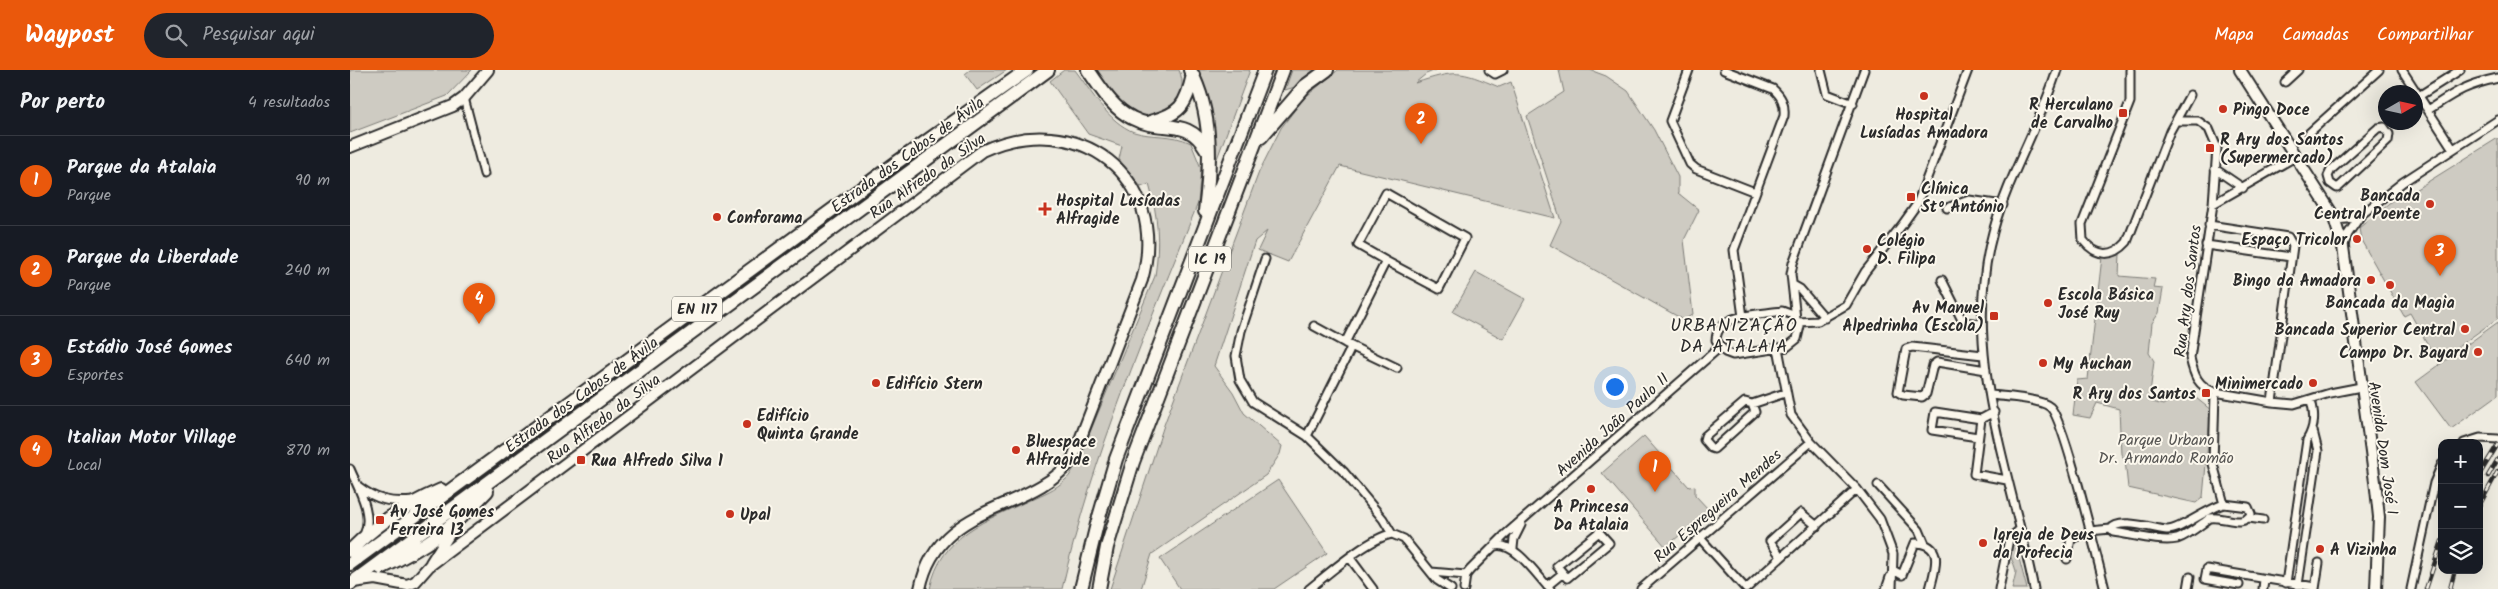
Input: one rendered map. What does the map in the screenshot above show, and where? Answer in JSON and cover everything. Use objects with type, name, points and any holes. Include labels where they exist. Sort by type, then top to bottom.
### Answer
[{"type":"highway","name":"Estrada dos Cabos de Ávila","points":[[350,564],[896,163],[1027,70]]},
{"type":"highway","name":"Estrada dos Cabos de Ávila","points":[[351,583],[1048,70]]},
{"type":"highway","points":[[1088,70],[1120,110],[1145,124],[1190,130],[1200,137],[1209,154]]},
{"type":"highway","name":"IC 19","points":[[1081,589],[1096,524],[1116,458],[1265,70]]},
{"type":"highway","name":"IC 19","points":[[1099,589],[1107,547],[1133,462],[1283,70]]},
{"type":"highway","points":[[1255,144],[1305,86],[1327,70]]},
{"type":"highway","points":[[1145,124],[1165,118],[1178,111],[1188,97],[1191,73]]},
{"type":"highway","points":[[1191,73],[1206,118],[1209,154],[1210,176],[1202,231]]},
{"type":"highway","points":[[351,583],[417,551],[457,522],[487,492],[503,472]]},
{"type":"highway","points":[[350,551],[361,540],[416,501],[461,481]]},
{"type":"street","points":[[350,147],[441,112],[464,98],[488,70]]},
{"type":"street","points":[[1489,70],[1496,74],[1503,70]]},
{"type":"street","points":[[1689,70],[1670,121],[1690,164],[1696,169],[1755,192]]},
{"type":"street","points":[[1724,70],[1773,88],[1779,94],[1784,107],[1784,116],[1734,250],[1743,317]]},
{"type":"street","points":[[1820,70],[1827,94],[1853,104]]},
{"type":"street","points":[[1864,70],[1793,263],[1793,286],[1797,320],[1799,335],[1794,342],[1778,348],[1733,355],[1725,352],[1716,340],[1718,329],[1727,320],[1782,311],[1790,313],[1797,320],[1810,322],[1824,318],[1846,305],[1865,272],[1917,204],[1968,70]]},
{"type":"street","points":[[2034,589],[2007,480],[1983,355],[1981,324],[1984,279],[1993,232],[2057,70]]},
{"type":"street","points":[[2130,70],[2130,102],[2082,224],[2084,240],[2092,249],[2102,254],[2109,254],[2122,248],[2127,242],[2170,131],[2190,95]]},
{"type":"street","name":"Avenida Dom José I","points":[[2240,70],[2337,225],[2343,247],[2379,517],[2376,589]]},
{"type":"street","points":[[2285,82],[2298,70]]},
{"type":"street","points":[[2309,133],[2378,70]]},
{"type":"street","points":[[2402,70],[2412,85]]},
{"type":"street","points":[[2423,93],[2460,70]]},
{"type":"street","points":[[2428,110],[2459,89],[2498,78]]},
{"type":"street","points":[[464,98],[484,174]]},
{"type":"street","points":[[2423,102],[2453,149]]},
{"type":"street","points":[[2343,247],[2358,218],[2403,182],[2498,120]]},
{"type":"street","name":"Rua Ary dos Santos","points":[[2177,121],[2198,121],[2209,130],[2217,148],[2213,204],[2190,358],[2198,382],[2205,389],[2215,392],[2294,404],[2330,393],[2361,387]]},
{"type":"street","points":[[2384,127],[2388,130],[2388,141],[2340,186],[2337,188],[2330,183],[2328,176],[2331,170],[2378,128],[2384,127]]},
{"type":"street","name":"Rua Alfredo da Silva","points":[[404,587],[414,582],[429,566],[982,151],[1003,141],[1022,138],[1046,137],[1079,143],[1111,162],[1123,174],[1138,198],[1148,235],[1148,252],[1142,280],[1072,460],[1055,479],[964,523],[934,556],[926,570],[920,589]]},
{"type":"street","points":[[2213,204],[2295,157]]},
{"type":"street","points":[[2215,169],[2243,188]]},
{"type":"street","points":[[2317,191],[2330,183]]},
{"type":"street","points":[[1386,193],[1465,238],[1439,289],[1386,261],[1358,245],[1386,193]]},
{"type":"street","points":[[1947,208],[1969,200],[2003,205]]},
{"type":"street","points":[[2337,225],[2358,218]]},
{"type":"street","points":[[2209,225],[2288,237],[2293,246],[2272,402]]},
{"type":"street","points":[[2337,225],[2353,225]]},
{"type":"street","points":[[2206,245],[2291,257]]},
{"type":"street","points":[[1265,259],[1241,330],[1236,356],[1240,380],[1254,402],[1306,436],[1344,472],[1383,519],[1392,534],[1404,539],[1437,580],[1450,589]]},
{"type":"street","points":[[1306,436],[1386,261]]},
{"type":"street","points":[[1942,280],[1963,322],[1981,324]]},
{"type":"street","points":[[1793,286],[1800,289],[1824,318]]},
{"type":"street","points":[[1314,326],[1348,345],[1397,368]]},
{"type":"street","name":"Avenida João Paulo II","points":[[1466,575],[1495,546],[1720,347]]},
{"type":"street","points":[[1983,355],[1912,347],[1906,348],[1898,392],[1903,395],[1922,397],[1926,394],[1933,365],[1938,362],[1986,370]]},
{"type":"street","points":[[1778,348],[1790,416],[1811,442],[1857,489],[1880,519],[1893,554],[1892,589]]},
{"type":"street","points":[[2215,392],[2213,464],[2224,504]]},
{"type":"street","points":[[1752,404],[1754,412],[1714,449],[1711,448],[1704,440],[1705,436],[1745,402],[1752,404],[1785,393]]},
{"type":"street","points":[[1991,395],[2044,403],[2052,408],[2064,437],[2105,589]]},
{"type":"street","points":[[2298,585],[2318,452],[2313,431],[2311,400]]},
{"type":"street","points":[[1978,437],[1932,430],[1935,412],[1980,419],[1994,412]]},
{"type":"street","points":[[1980,419],[1974,474],[2007,480]]},
{"type":"street","points":[[2286,583],[2307,440],[2313,431]]},
{"type":"street","points":[[2477,439],[2498,439]]},
{"type":"street","name":"Rua Espregueira Mendes","points":[[1641,589],[1811,442]]},
{"type":"street","points":[[350,469],[364,503],[367,524],[361,540]]},
{"type":"street","points":[[2411,589],[2434,483],[2438,474]]},
{"type":"street","points":[[1878,485],[1919,530],[1926,544],[1934,551],[1936,564],[1930,589]]},
{"type":"street","points":[[358,486],[373,498],[392,502],[416,501]]},
{"type":"street","points":[[1700,538],[1746,589],[1857,489]]},
{"type":"street","points":[[2067,559],[2071,539],[2075,536],[2111,528],[2121,523],[2174,529],[2210,508],[2224,504],[2248,507],[2251,514],[2249,518]]},
{"type":"street","points":[[1781,558],[1770,544],[1770,541],[1801,513],[1817,526]]},
{"type":"street","points":[[2111,528],[2113,532],[2167,540],[2177,539],[2210,518],[2239,522],[2249,518],[2263,520]]},
{"type":"street","points":[[429,566],[457,522]]},
{"type":"street","name":"Avenida João Paulo II","points":[[1513,548],[1514,539],[1523,522]]},
{"type":"street","points":[[1999,589],[2009,539],[2019,530]]},
{"type":"street","points":[[1599,532],[1609,543],[1568,578],[1563,573],[1557,566],[1599,532]]},
{"type":"street","points":[[1309,589],[1350,558],[1383,537],[1392,534]]},
{"type":"street","points":[[1893,570],[1902,575],[1915,543],[1926,544]]},
{"type":"street","points":[[1495,546],[1502,544],[1513,548],[1548,588],[1563,573]]},
{"type":"street","points":[[1350,558],[1373,589]]},
{"type":"street","points":[[2240,575],[2238,587],[2205,579],[2207,569],[2315,588],[2319,563]]},
{"type":"street","points":[[1886,589],[1893,570]]},
{"type":"street","points":[[1431,572],[1466,575],[1464,589]]},
{"type":"street","points":[[2188,589],[2190,577]]},
{"type":"street","points":[[351,583],[375,579],[404,587]]},
{"type":"street","points":[[2263,589],[2264,579]]},
{"type":"street","points":[[1538,589],[1540,580]]},
{"type":"green space","points":[[350,70],[472,70],[447,96],[350,133]]},
{"type":"green space","points":[[970,70],[1007,70],[977,90],[965,74]]},
{"type":"green space","points":[[1064,70],[1075,70],[1108,114],[1125,127],[1141,134],[1176,138],[1191,143],[1201,168],[1198,203],[1140,346],[1105,442],[1074,539],[1062,589],[930,589],[936,570],[944,555],[955,542],[982,523],[1049,491],[1069,476],[1078,461],[1155,276],[1157,230],[1149,184],[1141,187],[1119,159],[1122,146],[1088,134],[1050,81]]},
{"type":"green space","points":[[1095,70],[1179,70],[1182,79],[1180,96],[1170,108],[1155,116],[1146,118],[1119,101]]},
{"type":"green space","points":[[1194,70],[1250,70],[1215,164]]},
{"type":"green space","points":[[1292,70],[1317,70],[1295,87],[1285,90]]},
{"type":"green space","points":[[1338,70],[1436,70],[1426,74],[1415,83],[1449,74],[1474,77],[1499,87],[1511,82],[1555,218],[1340,166],[1288,262],[1258,250],[1267,231],[1255,241],[1214,366],[1233,392],[1244,413],[1282,446],[1280,454],[1266,475],[1152,554],[1141,589],[1110,589],[1164,425],[1259,172],[1281,128],[1303,99]]},
{"type":"green space","points":[[1559,70],[1590,70],[1606,76],[1628,91],[1654,130],[1678,177],[1678,193],[1699,210],[1684,240],[1693,314],[1684,320],[1550,245],[1561,221],[1527,116],[1564,92]]},
{"type":"green space","points":[[2498,138],[2498,318],[2441,359],[2435,350],[2432,352],[2410,313],[2404,316],[2361,240],[2359,228],[2400,194],[2402,198]]},
{"type":"green space","name":"Parque Urbano Dr. Armando Romão","points":[[2120,254],[2119,276],[2155,279],[2153,288],[2163,289],[2159,313],[2152,323],[2149,353],[2154,361],[2149,401],[2163,405],[2168,402],[2196,398],[2211,410],[2203,497],[2196,503],[2128,488],[2125,460],[2121,454],[2119,409],[2097,403],[2090,418],[2073,415],[2077,380],[2088,379],[2102,257]]},
{"type":"green space","points":[[1476,272],[1525,299],[1503,339],[1453,312]]},
{"type":"green space","name":"Campo Dr. Bayard","points":[[2498,322],[2498,395],[2451,429],[2416,382]]},
{"type":"green space","points":[[1644,436],[1689,487],[1695,486],[1695,495],[1709,510],[1666,547],[1602,473]]},
{"type":"green space","points":[[1278,480],[1327,553],[1274,589],[1180,589],[1160,559]]},
{"type":"green space","points":[[2015,543],[2027,589],[2012,589],[2016,572],[2010,550],[2011,545]]},
{"type":"railway","points":[[2483,468],[2498,444]]},
{"type":"railway","points":[[2488,476],[2498,459]]},
{"type":"railway","points":[[2483,499],[2498,471]]},
{"type":"railway","points":[[2426,589],[2438,553]]},
{"type":"railway","points":[[2450,589],[2454,574]]},
{"type":"place","name":"Hospital Lusíadas Amadora","points":[[1924,96]]},
{"type":"place","name":"Pingo Doce","points":[[2223,109]]},
{"type":"place","name":"R Herculano de Carvalho","points":[[2123,113]]},
{"type":"place","name":"Parque da Liberdade","points":[[1421,144]]},
{"type":"place","name":"R Ary dos Santos (Supermercado)","points":[[2210,148]]},
{"type":"place","name":"Clínica Stº António","points":[[1911,197]]},
{"type":"place","name":"Bancada Central Poente","points":[[2430,204]]},
{"type":"place","name":"Hospital Lusíadas Alfragide","points":[[1045,209]]},
{"type":"place","name":"Conforama","points":[[717,217]]},
{"type":"place","name":"Espaço Tricolor","points":[[2357,239]]},
{"type":"place","name":"Colégio D. Filipa","points":[[1867,249]]},
{"type":"place","name":"Estádio José Gomes","points":[[2440,276]]},
{"type":"place","name":"Bingo da Amadora","points":[[2371,280]]},
{"type":"place","name":"Bancada da Magia","points":[[2390,285]]},
{"type":"place","name":"Escola Básica José Ruy","points":[[2048,303]]},
{"type":"place","name":"Av Manuel Alpedrinha (Escola)","points":[[1994,316]]},
{"type":"place","name":"Italian Motor Village","points":[[479,324]]},
{"type":"place","name":"Bancada Superior Central","points":[[2465,329]]},
{"type":"place","name":"Campo Dr. Bayard","points":[[2478,352]]},
{"type":"place","name":"My Auchan","points":[[2043,363]]},
{"type":"place","name":"Edifício Stern","points":[[876,383]]},
{"type":"place","name":"Minimercado","points":[[2313,383]]},
{"type":"place","name":"R Ary dos Santos","points":[[2206,393]]},
{"type":"place","name":"Edifício Quinta Grande","points":[[747,424]]},
{"type":"place","name":"Bluespace Alfragide","points":[[1016,450]]},
{"type":"place","name":"Rua Alfredo Silva 1","points":[[581,460]]},
{"type":"place","name":"A Princesa Da Atalaia","points":[[1591,489]]},
{"type":"place","name":"Parque da Atalaia","points":[[1655,492]]},
{"type":"place","name":"Upal","points":[[730,514]]},
{"type":"place","name":"Av José Gomes Ferreira 13","points":[[380,520]]},
{"type":"place","name":"Igreja de Deus da Profecia","points":[[1983,543]]},
{"type":"place","name":"A Vizinha","points":[[2320,549]]},
{"type":"district","name":"URBANIZAÇÃO DA ATALAIA","points":[[1734,335]]}]
